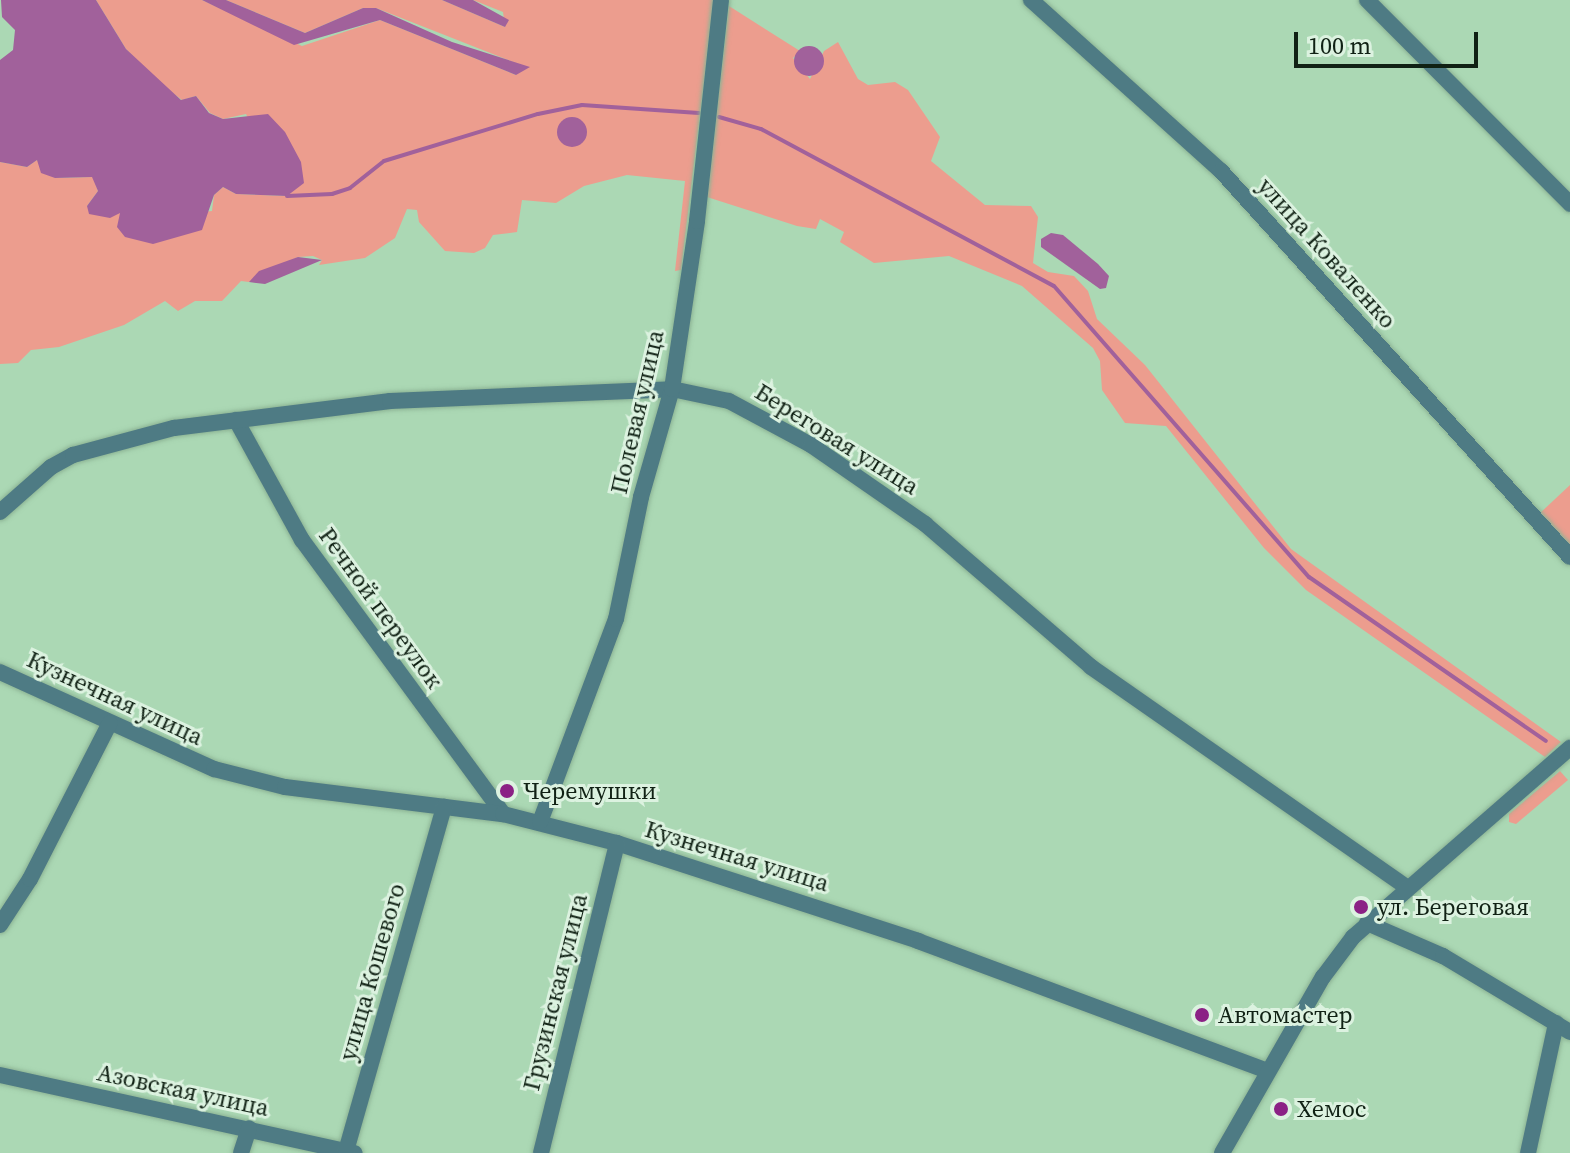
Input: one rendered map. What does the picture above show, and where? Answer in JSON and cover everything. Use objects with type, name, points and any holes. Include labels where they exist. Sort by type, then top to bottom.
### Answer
[{"type":"street","name":"Полевая улица","points":[[540,822],[616,619],[641,497],[672,389],[697,221],[721,0]]},
{"type":"street","name":"улица Коваленко","points":[[1031,0],[1221,171],[1570,557]]},
{"type":"street","points":[[1367,0],[1570,204]]},
{"type":"street","name":"Береговая улица","points":[[0,512],[51,467],[91,448],[236,420],[390,401],[672,389],[739,404],[857,476],[925,524],[1091,667],[1406,887]]},
{"type":"street","name":"Речной переулок","points":[[236,420],[302,540],[503,814]]},
{"type":"street","name":"Кузнечная улица","points":[[0,672],[191,760],[244,777],[327,794],[503,814],[617,843],[918,941],[1268,1071]]},
{"type":"street","points":[[0,925],[30,879],[110,723]]},
{"type":"street","points":[[1222,1153],[1323,977],[1367,923],[1570,748]]},
{"type":"street","name":"улица Кошевого","points":[[350,1152],[444,807]]},
{"type":"street","name":"Грузинская улица","points":[[541,1153],[617,843]]},
{"type":"street","points":[[1367,923],[1443,956],[1563,1028],[1528,1153]]},
{"type":"street","name":"Азовская улица","points":[[0,1075],[350,1152]]},
{"type":"street","points":[[241,1153],[249,1128]]},
{"type":"shaded area","points":[[1,0],[96,0],[126,49],[181,100],[196,96],[209,113],[223,119],[268,114],[285,132],[301,162],[304,183],[287,196],[236,194],[223,187],[214,195],[202,230],[153,244],[125,237],[117,227],[120,213],[110,218],[89,214],[87,206],[98,191],[92,177],[55,178],[41,173],[37,160],[27,167],[0,162],[0,60],[13,50],[15,30],[2,17]]},
{"type":"shaded area","points":[[96,0],[202,0],[302,46],[380,20],[516,75],[518,64],[376,8],[363,8],[305,33],[226,0],[442,0],[505,27],[503,12],[473,0],[714,0],[681,270],[675,271],[685,181],[627,175],[584,186],[556,203],[522,200],[517,232],[493,235],[485,248],[474,253],[445,251],[419,222],[417,210],[407,209],[395,238],[365,258],[319,265],[322,260],[313,256],[298,257],[249,282],[241,281],[222,301],[195,301],[178,311],[165,301],[124,325],[59,347],[31,350],[18,363],[0,364],[0,162],[27,167],[37,160],[55,178],[93,177],[98,191],[87,206],[120,213],[121,221],[212,211],[214,195],[223,187],[236,194],[286,196],[246,114],[223,119],[210,113],[196,96],[182,100],[156,80],[126,49]]},
{"type":"shaded area","points":[[202,0],[226,0],[305,33],[363,8],[376,8],[452,42],[530,67],[516,75],[380,20],[294,45]]},
{"type":"shaded area","points":[[442,0],[473,0],[509,20],[505,27]]},
{"type":"shaded area","points":[[729,6],[800,51],[793,58],[810,79],[824,51],[838,42],[858,79],[868,85],[895,82],[908,90],[940,137],[931,161],[985,205],[1031,206],[1038,217],[1033,263],[1048,272],[1074,276],[1088,291],[1097,319],[1145,365],[1291,549],[1561,742],[1545,757],[1306,590],[1264,548],[1166,426],[1125,423],[1102,390],[1100,361],[1093,348],[1022,286],[949,256],[874,263],[840,242],[844,232],[820,219],[816,229],[797,226],[707,197]]},
{"type":"shaded area","points":[[809,46],[820,50],[824,61],[820,72],[809,76],[798,72],[794,61],[798,50]]},
{"type":"shaded area","points":[[572,117],[583,121],[587,132],[583,143],[572,147],[561,143],[557,132],[561,121]]},
{"type":"shaded area","points":[[1051,233],[1063,235],[1098,264],[1109,276],[1106,288],[1100,289],[1041,247],[1041,239]]},
{"type":"shaded area","points":[[298,257],[322,260],[265,284],[249,282],[259,271]]},
{"type":"shaded area","points":[[1570,485],[1570,550],[1538,515]]},
{"type":"shaded area","points":[[1560,771],[1568,780],[1516,824],[1509,822],[1509,814]]},
{"type":"waterway","points":[[287,196],[332,194],[350,188],[384,161],[538,114],[582,105],[699,113]]},
{"type":"waterway","points":[[719,117],[761,129],[1054,286],[1309,577],[1546,741]]},
{"type":"place","name":"Черемушки","points":[[507,791]]},
{"type":"place","name":"ул. Береговая","points":[[1361,907]]},
{"type":"place","name":"Автомастер","points":[[1202,1015]]},
{"type":"place","name":"Хемос","points":[[1281,1109]]}]
